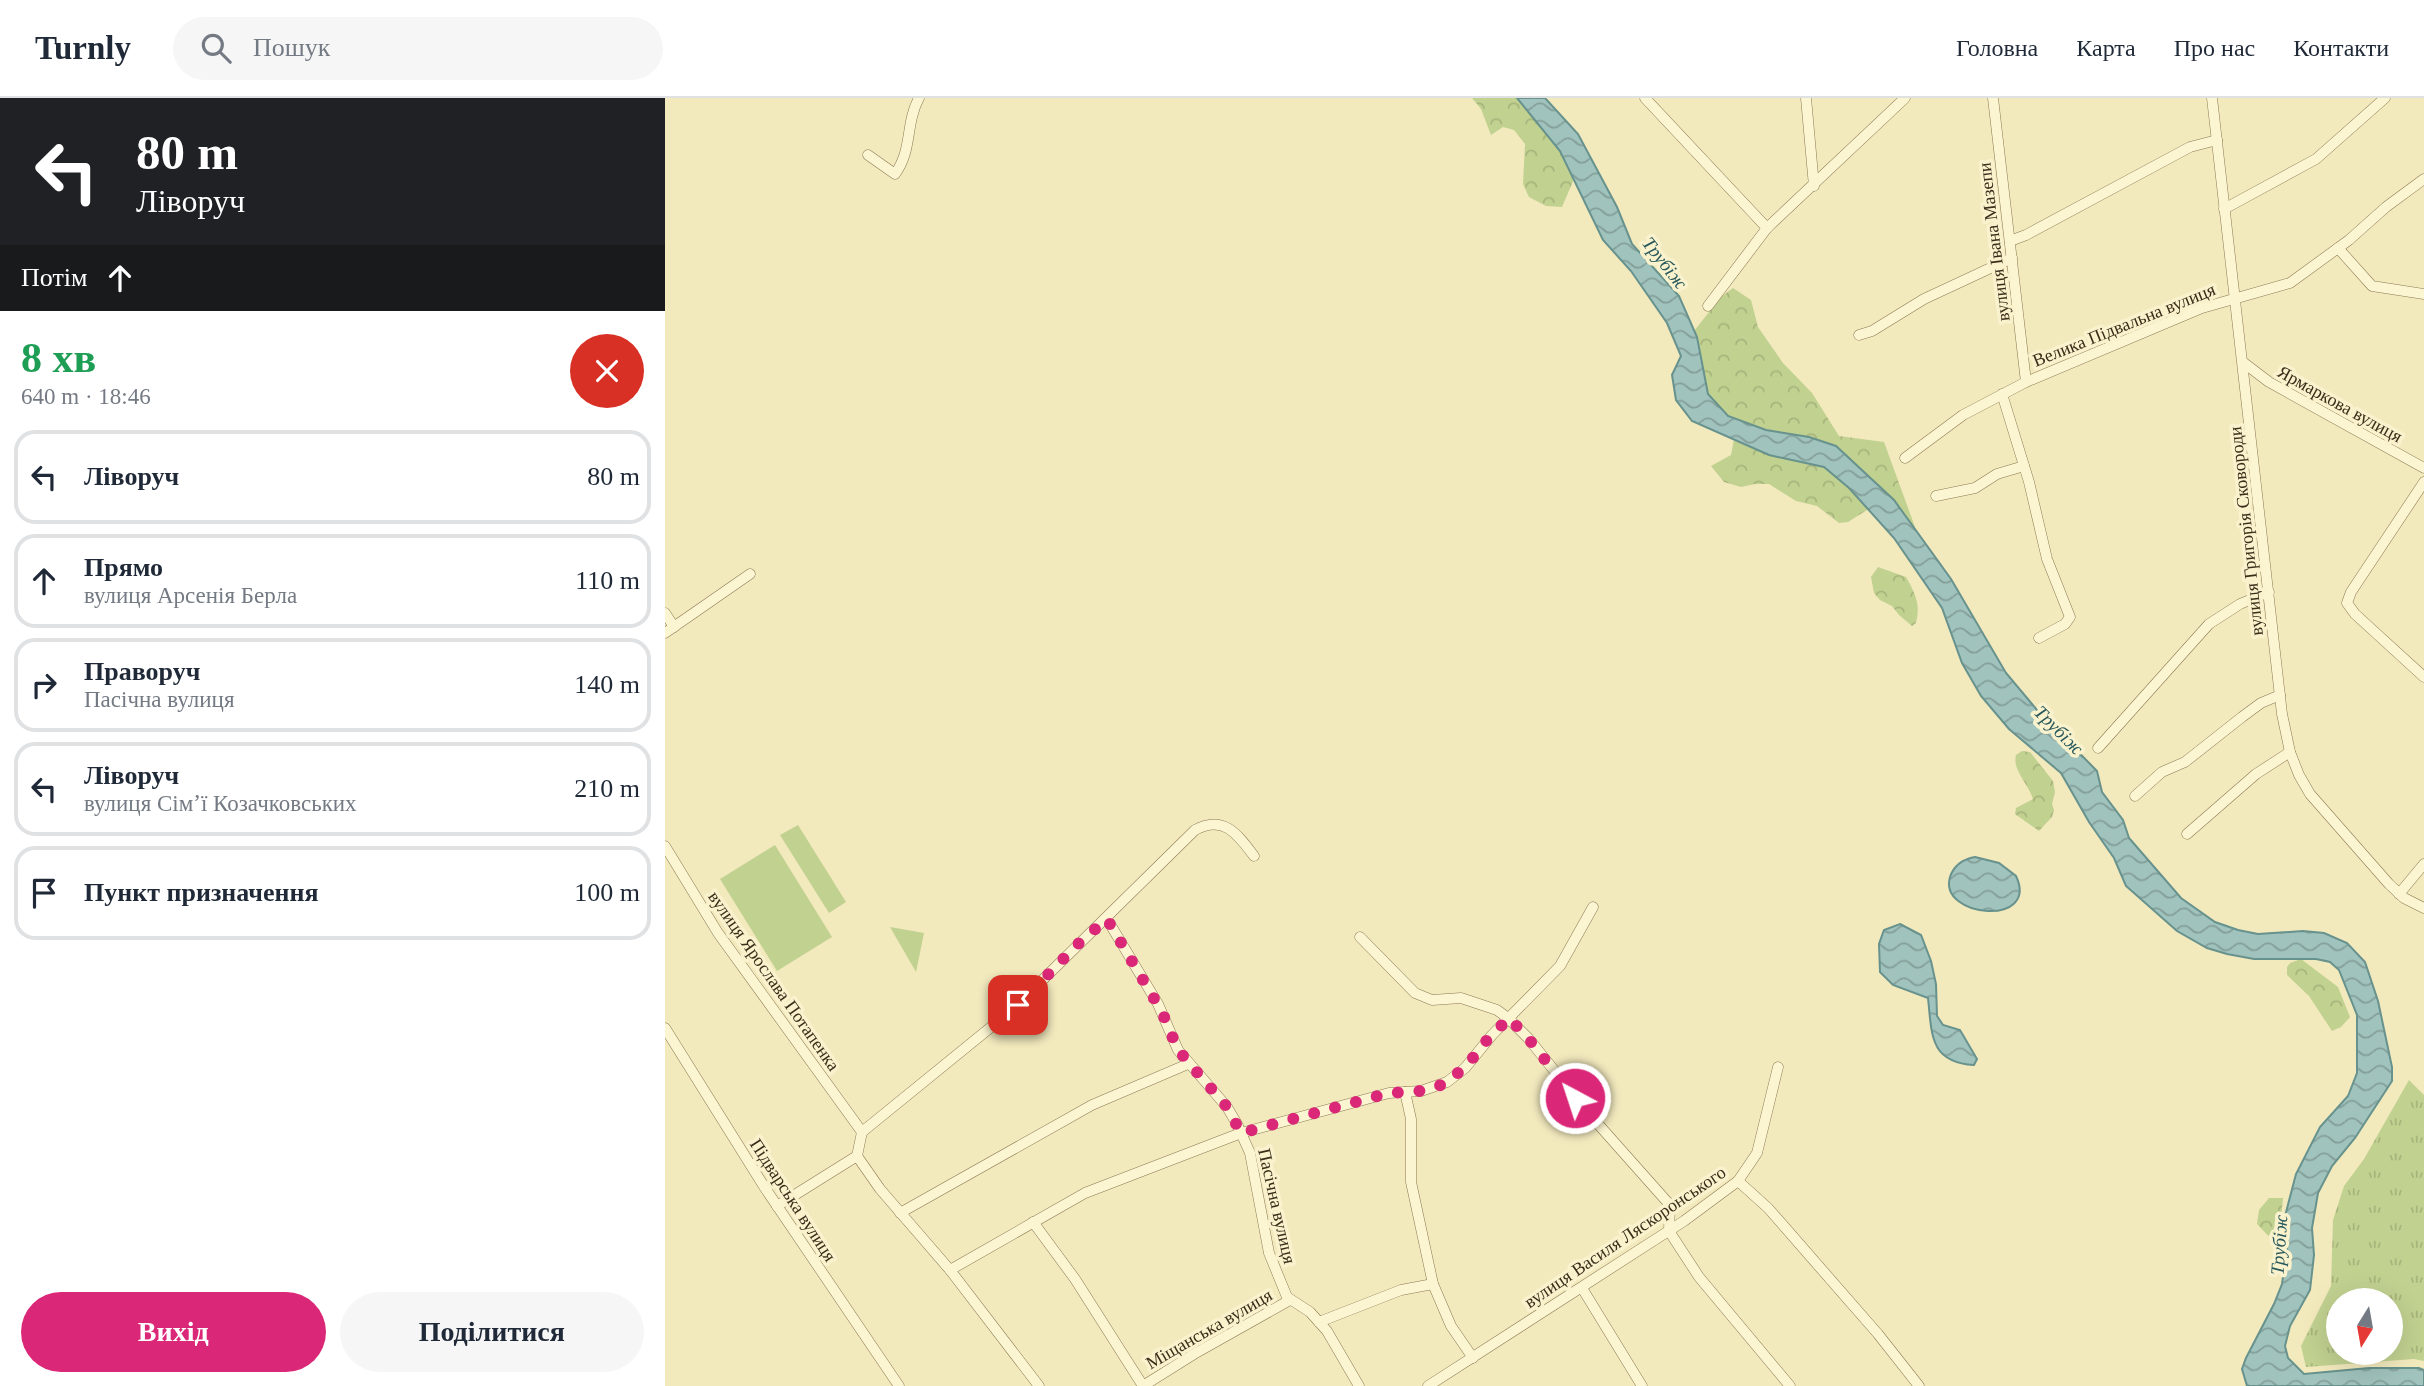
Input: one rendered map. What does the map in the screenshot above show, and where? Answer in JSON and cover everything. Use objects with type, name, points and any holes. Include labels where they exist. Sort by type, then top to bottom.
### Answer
[{"type":"street","points":[[868,155],[895,174],[907,154],[911,116],[919,98]]},
{"type":"street","points":[[1645,98],[1767,228]]},
{"type":"street","points":[[1806,98],[1814,186]]},
{"type":"street","points":[[1708,306],[1767,228],[1905,98]]},
{"type":"street","name":"вулиця Івана Мазепи","points":[[1993,98],[2026,382]]},
{"type":"street","name":"вулиця Григорія Сковороди","points":[[2212,98],[2280,695],[2290,752],[2305,786],[2317,803],[2399,894],[2424,908]]},
{"type":"street","points":[[2224,209],[2316,159],[2385,98]]},
{"type":"street","points":[[2010,241],[2190,147],[2217,140]]},
{"type":"street","name":"Велика Підвальна вулиця","points":[[1905,458],[1948,424],[2026,382],[2202,308],[2290,283],[2424,178]]},
{"type":"street","points":[[2337,248],[2372,286],[2424,294]]},
{"type":"street","points":[[1859,335],[1872,331],[1924,299],[2012,258]]},
{"type":"street","name":"Ярмаркова вулиця","points":[[2243,363],[2269,382],[2424,468]]},
{"type":"street","points":[[2002,394],[2024,466],[2047,559],[2070,617],[2065,624],[2039,638]]},
{"type":"street","points":[[1936,496],[1975,488],[1997,474],[2024,466]]},
{"type":"street","points":[[2424,482],[2351,592],[2347,603],[2355,614],[2424,677]]},
{"type":"street","points":[[665,613],[670,630],[750,575]]},
{"type":"street","points":[[2098,748],[2213,620],[2240,604],[2269,592]]},
{"type":"street","points":[[2135,796],[2162,772],[2185,762],[2248,712],[2280,695]]},
{"type":"street","points":[[2187,834],[2262,770],[2290,752]]},
{"type":"street","points":[[777,1206],[857,1156],[862,1132],[919,1084],[988,1032],[1107,919],[1191,833],[1215,823],[1226,827],[1238,836],[1254,856]]},
{"type":"street","name":"вулиця Ярослава Потапенка","points":[[665,846],[718,933],[862,1132]]},
{"type":"street","points":[[2399,894],[2424,864]]},
{"type":"street","points":[[950,1270],[1085,1193],[1241,1133],[1389,1093],[1430,1089],[1453,1079],[1487,1040],[1560,967],[1593,908]]},
{"type":"street","name":"Пасічна вулиця","points":[[1107,919],[1158,1004],[1174,1042],[1188,1063],[1227,1107],[1241,1133],[1250,1153],[1269,1253],[1281,1286],[1290,1300],[1305,1308],[1334,1341],[1359,1386]]},
{"type":"street","points":[[1360,937],[1415,993],[1432,1000],[1461,998],[1497,1010],[1509,1018],[1670,1205],[1669,1231],[1699,1277],[1790,1386]]},
{"type":"street","name":"Підварська вулиця","points":[[665,1028],[777,1206],[898,1386]]},
{"type":"street","points":[[901,1213],[1092,1105],[1188,1063]]},
{"type":"street","name":"вулиця Василя Ляскоронського","points":[[1427,1386],[1669,1231],[1738,1181],[1757,1153],[1778,1068]]},
{"type":"street","points":[[1405,1092],[1411,1119],[1411,1182],[1433,1284],[1451,1326],[1473,1358]]},
{"type":"street","points":[[857,1156],[950,1270],[1039,1386]]},
{"type":"street","points":[[1738,1181],[1752,1191],[1776,1217],[1878,1334],[1919,1386]]},
{"type":"street","points":[[1033,1222],[1075,1279],[1143,1386]]},
{"type":"street","points":[[1319,1322],[1401,1290],[1433,1284]]},
{"type":"street","points":[[1582,1288],[1641,1386]]},
{"type":"street","name":"Міщанська вулиця","points":[[1143,1386],[1290,1300]]},
{"type":"green space","points":[[1472,98],[1517,98],[1560,151],[1574,179],[1562,207],[1546,206],[1529,197],[1523,184],[1525,144],[1514,130],[1503,127],[1491,135],[1481,109]]},
{"type":"green space","points":[[1733,288],[1751,300],[1758,327],[1783,363],[1812,393],[1839,436],[1884,442],[1915,527],[1867,510],[1848,522],[1839,523],[1817,506],[1796,501],[1769,484],[1741,487],[1724,482],[1711,466],[1731,455],[1734,439],[1728,416],[1708,394],[1694,331],[1721,297]]},
{"type":"green space","points":[[1878,567],[1906,577],[1917,604],[1916,623],[1912,626],[1874,593],[1871,577]]},
{"type":"green space","points":[[2022,751],[2030,752],[2053,781],[2054,810],[2052,817],[2039,831],[2015,814],[2016,808],[2033,799],[2016,766],[2016,755]]},
{"type":"green space","points":[[798,825],[846,902],[829,913],[780,835]]},
{"type":"green space","points":[[775,845],[832,937],[777,971],[720,879]]},
{"type":"green space","points":[[890,927],[924,933],[916,972]]},
{"type":"green space","points":[[2301,959],[2338,987],[2350,1017],[2341,1027],[2332,1031],[2309,996],[2287,975],[2290,963]]},
{"type":"green space","points":[[2409,1080],[2424,1095],[2424,1361],[2403,1360],[2403,1288],[2330,1288],[2333,1220],[2344,1186],[2364,1159]]},
{"type":"green space","points":[[2269,1198],[2283,1198],[2280,1228],[2285,1243],[2277,1245],[2257,1224],[2259,1210]]},
{"type":"green space","points":[[2326,1296],[2326,1365],[2333,1365],[2306,1367],[2301,1346]]},
{"type":"water","points":[[1517,98],[1545,98],[1578,134],[1617,207],[1632,244],[1679,296],[1697,337],[1708,394],[1728,416],[1766,430],[1809,437],[1836,446],[1894,500],[1951,579],[2006,673],[2037,710],[2097,771],[2102,792],[2123,820],[2129,838],[2181,898],[2215,922],[2238,930],[2258,934],[2303,931],[2324,933],[2347,943],[2365,962],[2378,1001],[2392,1067],[2392,1081],[2355,1138],[2332,1166],[2318,1193],[2312,1228],[2314,1255],[2310,1290],[2290,1326],[2285,1346],[2288,1358],[2304,1374],[2369,1368],[2419,1368],[2424,1370],[2424,1386],[2247,1386],[2242,1369],[2282,1284],[2288,1242],[2284,1220],[2296,1174],[2320,1127],[2348,1096],[2357,1073],[2357,1015],[2339,970],[2330,962],[2316,959],[2254,959],[2207,948],[2177,931],[2126,886],[2114,858],[2089,822],[2061,773],[2009,729],[1981,696],[1962,663],[1942,608],[1894,538],[1849,488],[1824,467],[1769,455],[1692,421],[1676,400],[1672,375],[1681,356],[1667,323],[1631,271],[1603,240],[1560,151]]},
{"type":"water","points":[[1975,857],[1999,863],[2016,876],[2020,892],[2014,903],[2003,910],[1987,911],[1972,908],[1959,901],[1950,891],[1950,877],[1954,869],[1967,859]]},
{"type":"water","points":[[1900,924],[1921,935],[1936,984],[1937,1016],[1943,1025],[1960,1030],[1977,1059],[1974,1065],[1959,1063],[1941,1052],[1932,1034],[1928,998],[1893,985],[1880,972],[1879,944],[1884,930]]},
{"type":"route","points":[[1018,1005],[1080,942],[1107,919],[1162,1012],[1178,1050],[1227,1107],[1241,1133],[1389,1093],[1421,1091],[1439,1086],[1453,1079],[1465,1068],[1509,1018],[1575,1098]]},
{"type":"water label","name":"Трубіж","points":[[1665,263]]},
{"type":"water label","name":"Трубіж","points":[[2059,730]]},
{"type":"water label","name":"Трубіж","points":[[2279,1245]]}]
